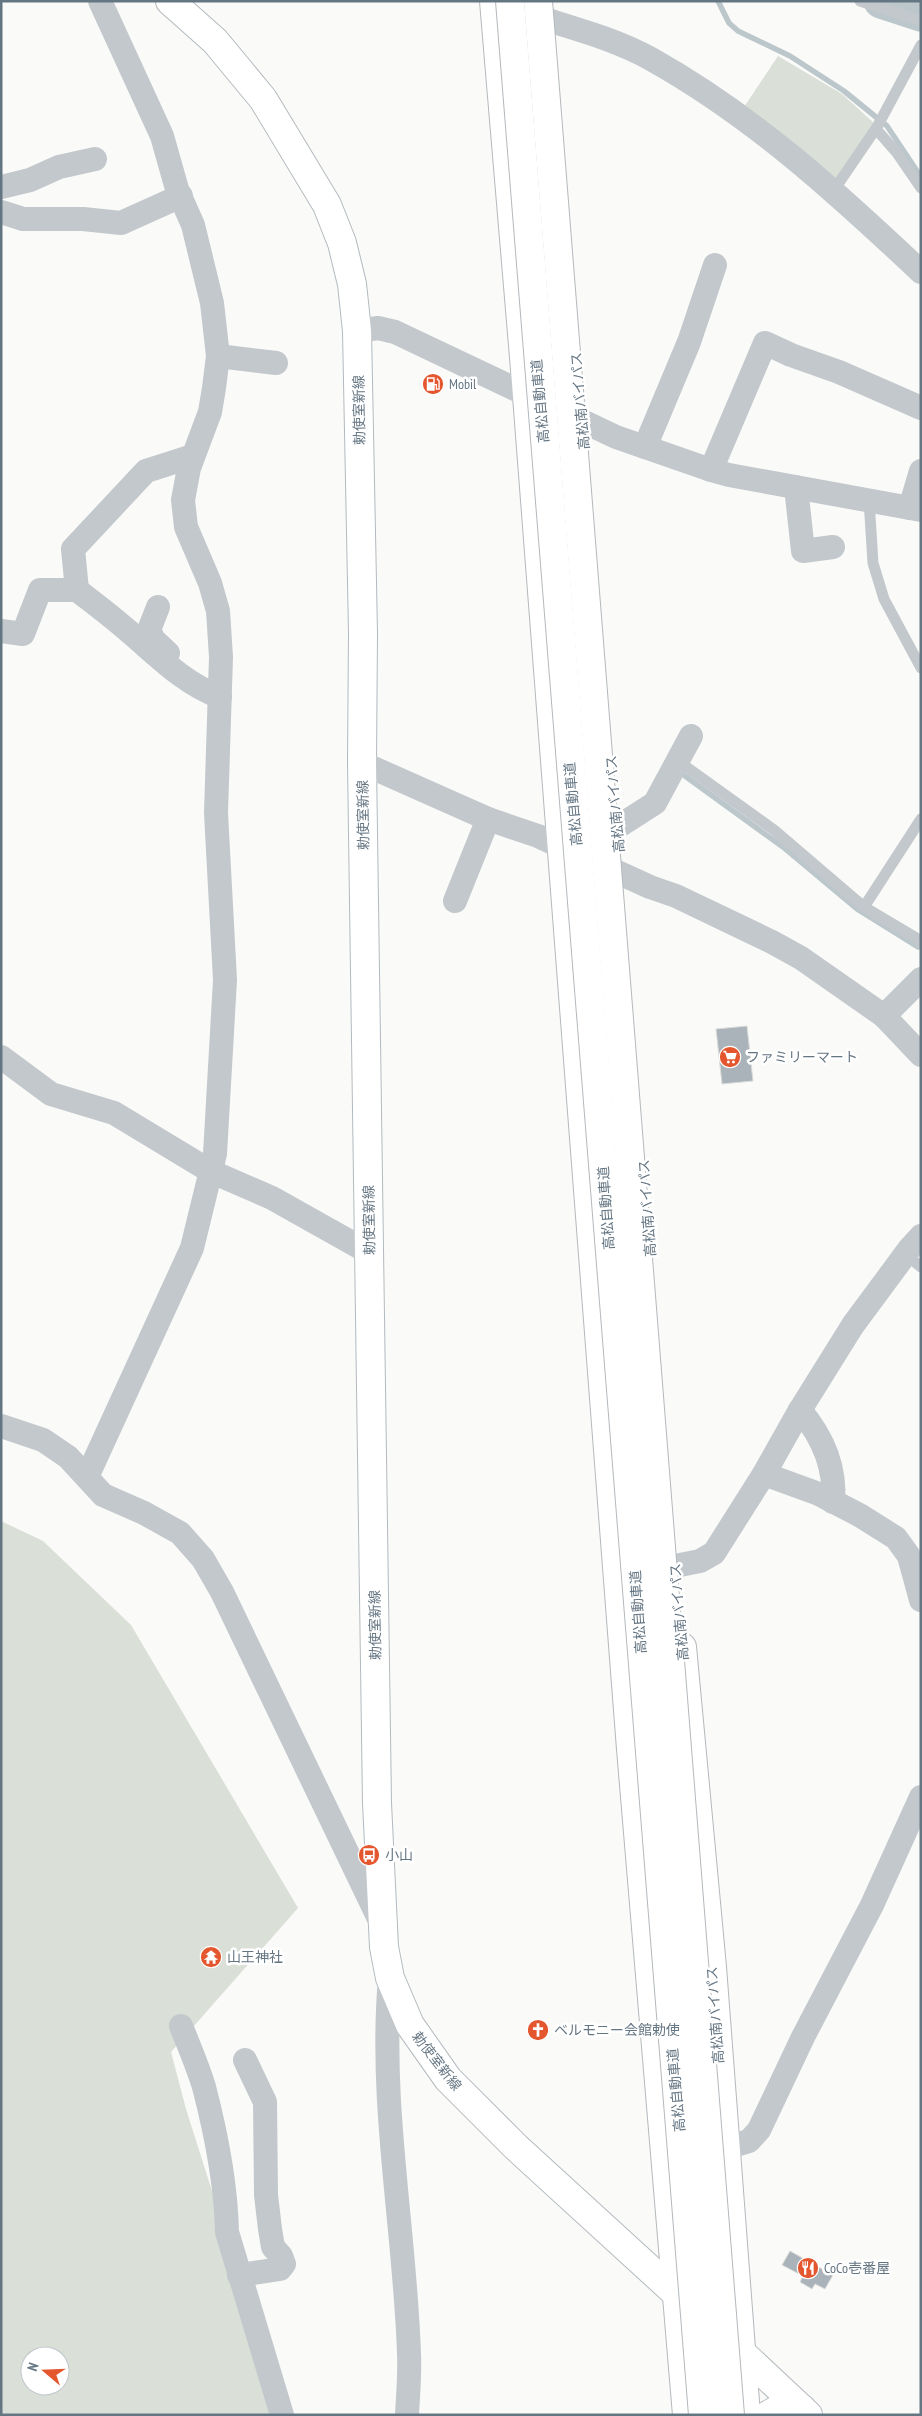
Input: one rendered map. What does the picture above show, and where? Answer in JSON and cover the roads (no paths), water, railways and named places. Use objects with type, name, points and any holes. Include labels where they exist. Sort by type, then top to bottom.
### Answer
[{"type":"main road","name":"勅使室新線","points":[[170,1],[215,41],[263,99],[327,205],[344,251],[352,284],[357,331],[363,633],[362,764],[377,1803],[382,1927],[390,1978],[410,2025],[448,2078],[516,2147],[805,2412]]},
{"type":"main road","points":[[494,1],[527,394],[631,1749],[687,2415]]},
{"type":"main road","name":"高松自動車道","points":[[510,1],[703,2415]]},
{"type":"main road","name":"高松南バイパス","points":[[544,8],[621,874],[675,1566],[712,1967],[746,2415]]},
{"type":"main road","name":"高松自動車道","points":[[544,8],[730,2415]]},
{"type":"main road","points":[[768,2415],[782,2407],[805,2412]]},
{"type":"street","points":[[87,1477],[192,1248],[215,1154],[225,980],[216,813],[220,691],[218,611],[210,584],[186,527],[183,500],[193,456],[210,412],[218,356],[212,303],[193,225],[181,196],[162,136],[100,1]]},
{"type":"street","points":[[494,1],[544,8],[589,32],[650,58],[760,129],[834,190],[921,272]]},
{"type":"street","points":[[1,187],[30,180],[59,166],[95,159]]},
{"type":"street","points":[[1,212],[22,219],[121,223],[181,196]]},
{"type":"street","points":[[645,447],[689,342],[716,265]]},
{"type":"street","points":[[357,331],[378,328],[395,332],[616,437],[729,475],[916,509],[921,471]]},
{"type":"street","points":[[711,470],[765,343],[791,355],[839,372],[921,408]]},
{"type":"street","points":[[218,356],[276,363]]},
{"type":"street","points":[[77,590],[73,549],[146,471],[193,456]]},
{"type":"street","points":[[796,487],[803,551],[833,546]]},
{"type":"street","points":[[1,631],[22,634],[40,590],[77,590],[194,685],[220,691]]},
{"type":"street","points":[[158,607],[149,630],[154,640],[198,677],[220,691]]},
{"type":"street","points":[[616,828],[655,803],[691,736]]},
{"type":"street","points":[[362,764],[488,819],[538,836],[621,874],[676,896],[772,942],[801,958],[884,1016],[921,1055]]},
{"type":"street","points":[[455,901],[488,819]]},
{"type":"street","points":[[884,1016],[921,979]]},
{"type":"street","points":[[1,1057],[51,1094],[114,1113],[210,1171],[272,1198],[370,1253]]},
{"type":"street","points":[[675,1566],[700,1561],[714,1553],[764,1474],[800,1410],[853,1325],[916,1252]]},
{"type":"street","points":[[800,1410],[815,1428],[824,1447],[834,1488],[833,1502]]},
{"type":"street","points":[[1,1426],[43,1440],[68,1458],[103,1495],[144,1513],[180,1532],[203,1559],[222,1592],[382,1927]]},
{"type":"street","points":[[764,1474],[833,1502],[887,1532],[904,1546],[921,1600]]},
{"type":"street","points":[[726,2148],[749,2141],[759,2130],[803,2037],[872,1905],[921,1797]]},
{"type":"street","points":[[390,1978],[387,2012],[390,2124],[410,2355],[407,2415]]},
{"type":"street","points":[[181,2026],[204,2086],[216,2142],[227,2213],[228,2232],[239,2275],[282,2415]]},
{"type":"street","points":[[239,2275],[280,2269],[284,2264],[281,2256],[273,2247],[268,2212],[264,2160],[265,2102],[245,2060]]},
{"type":"lane","points":[[860,1],[921,21]]},
{"type":"lane","points":[[834,190],[879,125],[921,45]]},
{"type":"lane","points":[[879,125],[921,188]]},
{"type":"lane","points":[[869,500],[873,563],[884,599],[921,668]]},
{"type":"lane","points":[[678,761],[774,830],[864,907],[918,939],[921,943]]},
{"type":"lane","points":[[864,907],[921,819]]},
{"type":"waterway","points":[[718,1],[729,23],[738,31],[790,56],[844,91],[887,126],[921,177]]},
{"type":"waterway","points":[[881,1],[921,14]]},
{"type":"waterway","points":[[685,776],[783,847],[857,909],[918,947]]},
{"type":"place","name":"Mobil","points":[[433,384]]},
{"type":"place","name":"ファミリーマート","points":[[730,1057]]},
{"type":"place","name":"小山","points":[[369,1855]]},
{"type":"place","name":"山王神社","points":[[211,1957]]},
{"type":"place","name":"ベルモニー会館勅使","points":[[538,2030]]},
{"type":"place","name":"CoCo壱番屋","points":[[808,2268]]}]
